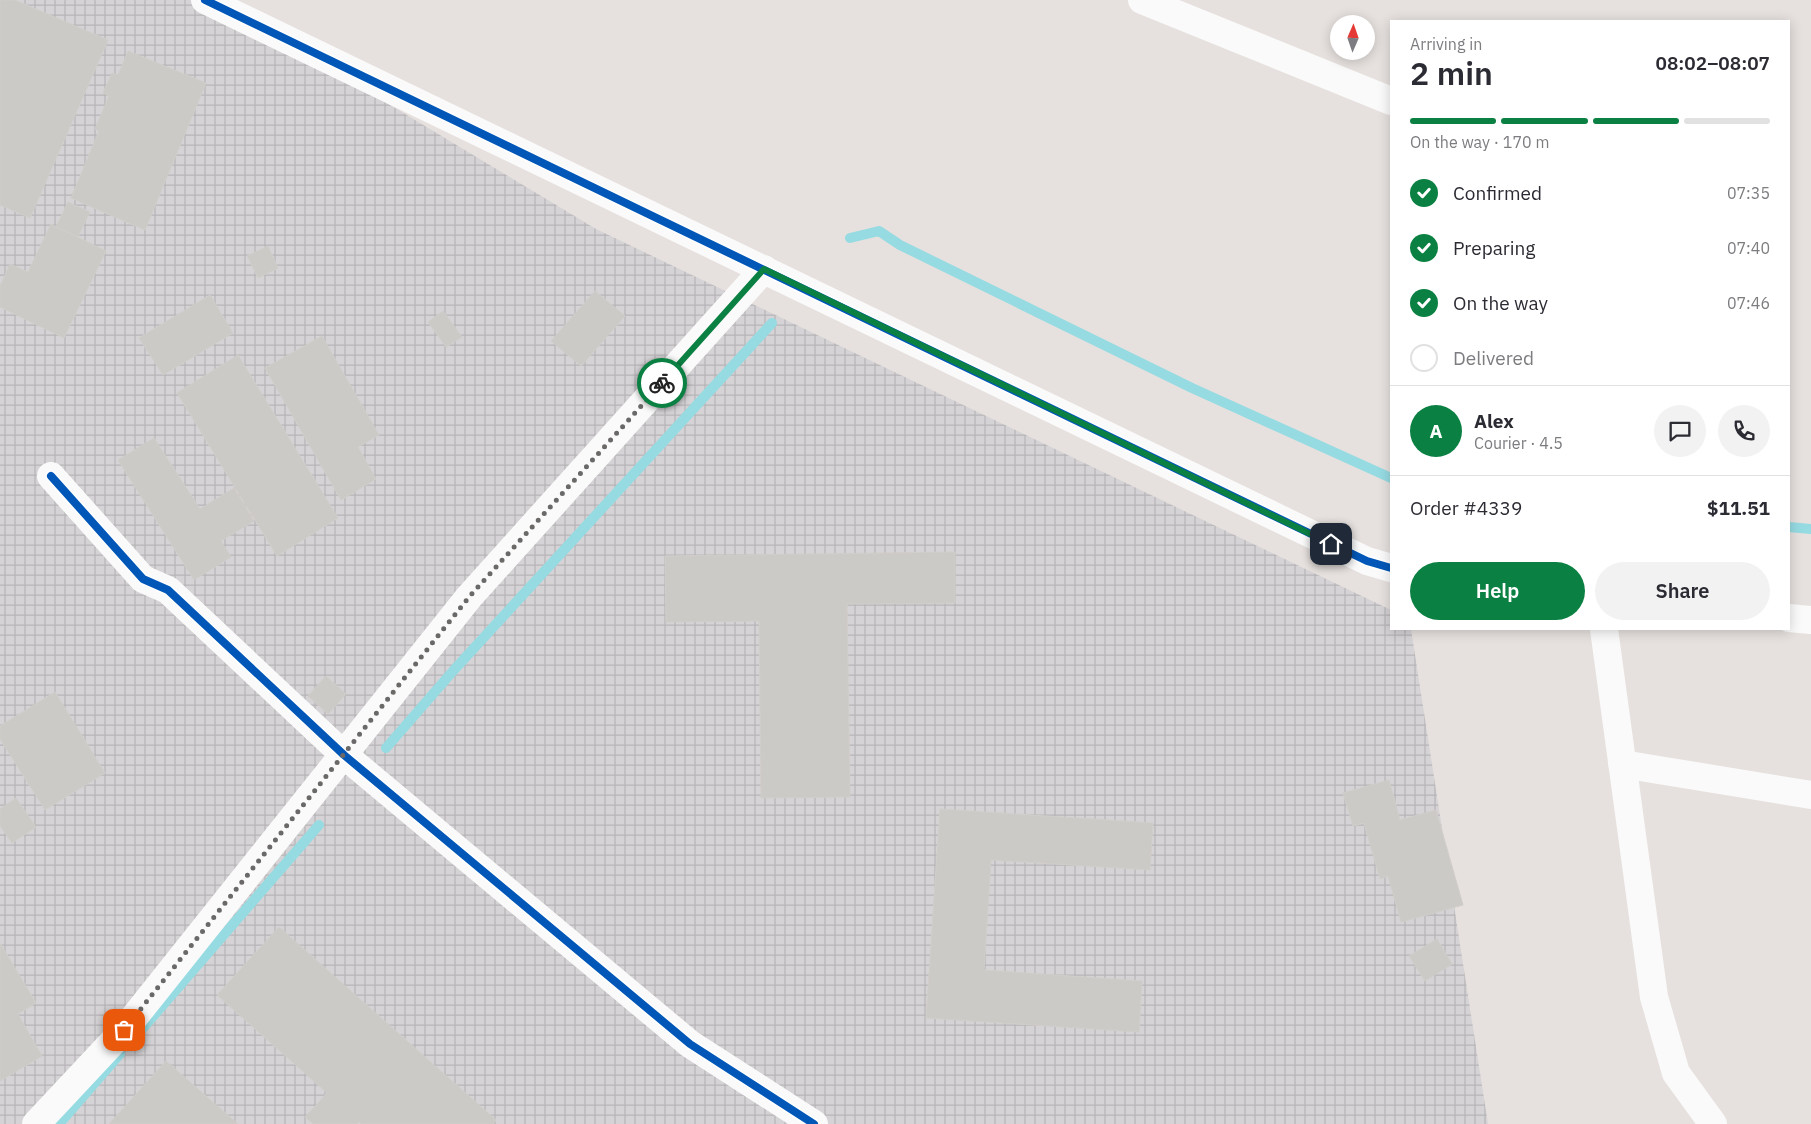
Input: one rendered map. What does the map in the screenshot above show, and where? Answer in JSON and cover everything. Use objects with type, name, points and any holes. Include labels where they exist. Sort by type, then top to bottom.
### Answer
[{"type":"street","points":[[205,0],[1367,561],[1390,568]]},
{"type":"street","points":[[1142,0],[1390,101]]},
{"type":"street","points":[[36,1124],[124,1030],[469,597],[764,269]]},
{"type":"street","points":[[51,476],[143,579],[168,590],[344,755],[690,1044],[814,1124]]},
{"type":"street","points":[[1790,618],[1811,620]]},
{"type":"street","points":[[1604,630],[1654,997],[1676,1073],[1713,1124]]},
{"type":"street","points":[[1622,764],[1811,795]]},
{"type":"shaded area","points":[[0,0],[216,0],[596,229],[1390,610],[1390,630],[1411,630],[1488,1124],[0,1124]]},
{"type":"building","points":[[0,0],[15,0],[108,40],[30,218],[0,205]]},
{"type":"building","points":[[128,51],[206,83],[145,230],[71,198],[99,131],[95,129],[109,96],[103,93],[112,73],[118,75]]},
{"type":"building","points":[[68,202],[90,212],[78,237],[56,227]]},
{"type":"building","points":[[51,224],[106,251],[64,338],[0,307],[0,286],[10,264],[28,272]]},
{"type":"building","points":[[268,246],[278,268],[258,278],[247,256]]},
{"type":"building","points":[[595,291],[625,316],[581,366],[551,341]]},
{"type":"building","points":[[210,295],[233,333],[163,375],[139,338]]},
{"type":"building","points":[[443,311],[462,337],[446,347],[428,322]]},
{"type":"building","points":[[322,336],[379,435],[358,447],[376,479],[341,500],[265,368]]},
{"type":"building","points":[[238,355],[338,518],[277,556],[177,393]]},
{"type":"building","points":[[154,438],[200,509],[234,488],[254,521],[221,541],[231,557],[194,580],[118,460]]},
{"type":"building","points":[[955,552],[955,603],[847,604],[850,797],[761,798],[759,621],[666,622],[665,556]]},
{"type":"building","points":[[326,676],[346,694],[328,714],[308,696]]},
{"type":"building","points":[[55,692],[105,773],[45,810],[0,739],[0,726]]},
{"type":"building","points":[[1389,780],[1400,820],[1436,810],[1463,905],[1401,922],[1388,876],[1380,879],[1364,823],[1353,826],[1343,793]]},
{"type":"building","points":[[16,798],[36,827],[12,843],[0,826],[0,809]]},
{"type":"building","points":[[940,809],[1153,823],[1150,870],[991,860],[984,970],[1142,981],[1139,1032],[926,1018]]},
{"type":"building","points":[[279,927],[496,1120],[493,1124],[361,1124],[359,1122],[357,1124],[313,1124],[305,1117],[327,1093],[217,995]]},
{"type":"building","points":[[1437,939],[1452,964],[1425,981],[1409,956]]},
{"type":"building","points":[[0,943],[36,1003],[18,1014],[42,1056],[0,1081]]},
{"type":"building","points":[[166,1061],[238,1124],[109,1124]]},
{"type":"waterway","points":[[850,238],[879,231],[900,245],[1192,388],[1390,478]]},
{"type":"waterway","points":[[386,748],[453,671],[772,323]]},
{"type":"waterway","points":[[1790,527],[1811,529]]},
{"type":"waterway","points":[[143,1028],[319,825]]},
{"type":"waterway","points":[[59,1124],[120,1054]]},
{"type":"cycle path","points":[[205,0],[1367,561],[1390,568]]},
{"type":"cycle path","points":[[51,476],[143,579],[168,590],[344,755],[690,1044],[814,1124]]},
{"type":"way so far","points":[[124,1030],[469,597],[662,383]]},
{"type":"route","points":[[662,383],[764,269],[1331,544]]}]
